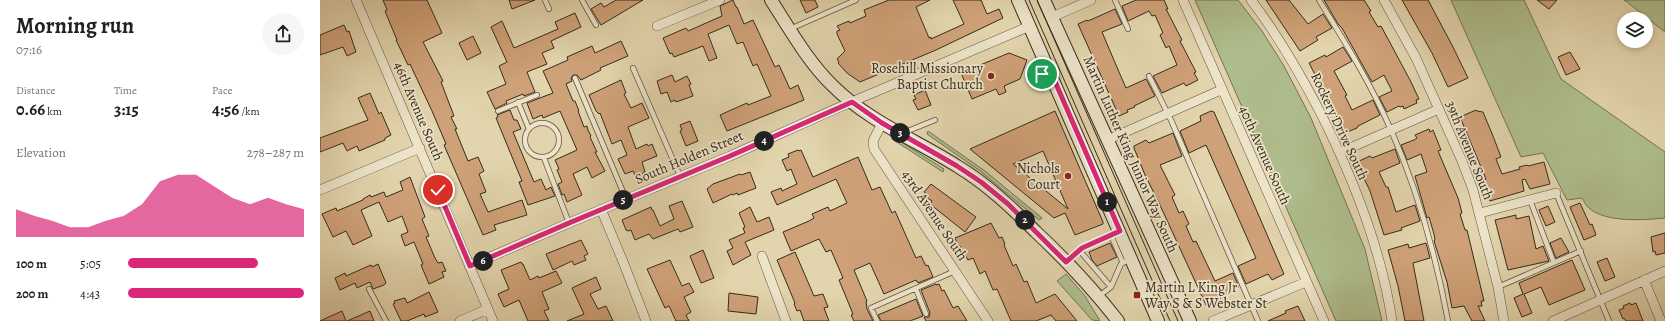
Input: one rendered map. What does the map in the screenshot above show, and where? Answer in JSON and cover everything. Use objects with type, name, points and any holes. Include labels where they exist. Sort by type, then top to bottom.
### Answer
[{"type":"main road","points":[[770,0],[821,74],[833,87],[882,123],[957,166],[981,182],[1008,204],[1099,296],[1118,321]]},
{"type":"main road","points":[[1018,0],[1050,70],[1127,261],[1158,321]]},
{"type":"main road","name":"Martin Luther King Junior Way South","points":[[1044,0],[1190,321]]},
{"type":"street","name":"46th Avenue South","points":[[356,0],[493,321]]},
{"type":"street","points":[[657,26],[720,0]]},
{"type":"street","points":[[1052,18],[1091,0]]},
{"type":"street","name":"40th Avenue South","points":[[1183,0],[1221,90],[1324,321]]},
{"type":"street","name":"Rockery Drive South","points":[[1251,0],[1295,64],[1341,152],[1375,244],[1392,321]]},
{"type":"street","name":"39th Avenue South","points":[[1384,0],[1416,58],[1465,168],[1480,213],[1498,287],[1504,321]]},
{"type":"street","name":"South Holden Street","points":[[470,266],[601,209],[730,156],[1030,26]]},
{"type":"street","points":[[1107,140],[1221,90]]},
{"type":"street","points":[[1341,152],[1439,109]]},
{"type":"street","name":"43rd Avenue South","points":[[882,123],[873,141],[874,149],[988,321]]},
{"type":"street","points":[[320,190],[420,148]]},
{"type":"street","points":[[1480,213],[1556,193]]},
{"type":"street","points":[[601,209],[646,321]]},
{"type":"street","points":[[762,256],[786,321]]},
{"type":"street","points":[[1554,321],[1665,271]]},
{"type":"street","points":[[1644,280],[1661,321]]},
{"type":"street","points":[[1213,321],[1306,282]]},
{"type":"street","points":[[460,321],[488,309]]},
{"type":"lane","points":[[545,0],[549,9]]},
{"type":"lane","points":[[582,0],[596,24]]},
{"type":"lane","points":[[790,29],[856,0]]},
{"type":"lane","points":[[1115,0],[1128,29]]},
{"type":"lane","points":[[1318,0],[1341,35],[1372,90],[1391,130],[1427,227],[1442,288],[1448,321]]},
{"type":"lane","points":[[633,68],[680,176]]},
{"type":"lane","points":[[1033,77],[1050,70]]},
{"type":"lane","points":[[1149,76],[1168,114],[1258,321]]},
{"type":"lane","points":[[575,78],[626,199]]},
{"type":"lane","points":[[498,111],[537,95]]},
{"type":"lane","points":[[518,102],[529,129]]},
{"type":"lane","points":[[901,134],[934,120]]},
{"type":"lane","points":[[546,123],[555,129],[558,134],[558,146],[555,152],[544,158],[538,158],[532,155],[526,147],[525,135],[534,125],[546,123]]},
{"type":"lane","points":[[544,158],[569,223]]},
{"type":"lane","points":[[1556,193],[1609,321]]},
{"type":"lane","points":[[1530,200],[1554,263]]},
{"type":"lane","points":[[1066,262],[1079,250],[1115,233]]},
{"type":"lane","points":[[1079,250],[1111,287]]},
{"type":"lane","points":[[1498,287],[1581,251]]},
{"type":"lane","points":[[1099,296],[1111,287],[1121,264],[1127,261]]},
{"type":"lane","points":[[877,321],[871,308],[955,271]]},
{"type":"lane","points":[[369,289],[386,321]]},
{"type":"lane","points":[[916,289],[926,314]]},
{"type":"green space","points":[[1195,0],[1238,0],[1262,31],[1284,66],[1311,118],[1365,249],[1382,321],[1336,321]]},
{"type":"green space","points":[[1451,0],[1524,0],[1561,79],[1665,152],[1665,218],[1626,219],[1596,213],[1586,205],[1582,198],[1567,200],[1543,153],[1521,157]]},
{"type":"green space","points":[[1624,0],[1665,0],[1665,32],[1653,23],[1653,12],[1640,12]]},
{"type":"green space","points":[[928,131],[985,171],[1042,218],[1039,220],[980,171],[927,134]]},
{"type":"green space","points":[[893,137],[944,169],[943,172],[892,139]]},
{"type":"green space","points":[[1066,274],[1085,296],[1100,321],[1092,320],[1057,281]]},
{"type":"building","points":[[383,0],[427,0],[442,33],[423,42],[443,81],[441,82],[454,116],[451,117],[457,129],[455,129],[468,161],[478,157],[484,171],[479,174],[486,192],[480,194],[488,212],[522,200],[527,215],[494,225],[496,230],[483,235],[444,145],[446,144],[432,111],[410,64],[408,65],[396,40],[385,11],[387,10]]},
{"type":"building","points":[[509,0],[535,0],[512,9]]},
{"type":"building","points":[[616,0],[643,0],[601,25],[591,9],[601,3],[604,7]]},
{"type":"building","points":[[733,0],[744,24],[753,20],[775,67],[779,65],[790,89],[798,85],[804,100],[727,131],[720,115],[747,103],[748,105],[771,96],[757,64],[753,66],[743,42],[737,44],[729,25],[708,34],[717,58],[709,61],[703,46],[674,57],[672,53],[670,54],[663,38],[686,28],[688,31],[722,16],[720,6]]},
{"type":"building","points":[[800,0],[815,0],[818,7],[806,13]]},
{"type":"building","points":[[889,0],[930,0],[916,7],[929,38],[931,37],[931,39],[964,24],[953,0],[981,0],[987,14],[999,9],[1003,18],[936,50],[860,82],[847,73],[838,63],[839,62],[837,59],[845,51],[837,34],[837,31],[840,30],[837,26],[849,21],[850,23],[866,16],[864,10]]},
{"type":"building","points":[[1136,0],[1164,0],[1168,9],[1166,9],[1182,40],[1180,41],[1196,72],[1194,73],[1198,80],[1186,86],[1184,83],[1162,93],[1153,76],[1177,65],[1169,46],[1166,48],[1160,35],[1163,33],[1155,15],[1152,16],[1149,11],[1128,21],[1122,6]]},
{"type":"building","points":[[1266,0],[1289,0],[1308,24],[1323,14],[1332,28],[1316,37],[1318,40],[1300,51]]},
{"type":"building","points":[[1324,0],[1364,0],[1378,27],[1381,26],[1410,80],[1419,99],[1416,100],[1417,103],[1404,109],[1403,106],[1399,106],[1387,112],[1379,97],[1392,91],[1384,75],[1372,82],[1342,28],[1338,24]]},
{"type":"building","points":[[1402,0],[1428,0],[1468,78],[1448,87],[1432,53]]},
{"type":"building","points":[[1537,0],[1557,0],[1549,9]]},
{"type":"building","points":[[1115,9],[1122,24],[1102,32],[1126,88],[1146,79],[1155,96],[1134,106],[1135,107],[1127,110],[1128,112],[1119,116],[1078,24]]},
{"type":"building","points":[[575,13],[581,27],[551,41],[554,48],[542,53],[547,64],[527,72],[535,92],[524,96],[523,94],[506,101],[507,103],[495,109],[487,92],[506,84],[499,66],[507,62],[491,27],[502,21],[514,48],[558,29],[555,22]]},
{"type":"building","points":[[344,25],[347,32],[349,31],[356,52],[347,56],[343,47],[320,55],[320,35]]},
{"type":"building","points":[[473,36],[481,53],[467,60],[459,43]]},
{"type":"building","points":[[621,41],[628,56],[600,68],[601,70],[581,80],[577,75],[573,75],[571,78],[572,81],[566,84],[573,101],[575,101],[584,127],[587,126],[597,152],[595,152],[605,171],[592,178],[587,167],[573,174],[582,195],[567,202],[564,194],[562,195],[558,184],[562,182],[555,160],[577,150],[560,111],[543,118],[542,115],[533,119],[527,103],[553,93],[543,71],[568,60],[567,57],[592,46],[595,53]]},
{"type":"building","points":[[1343,47],[1352,61],[1334,71],[1347,95],[1345,96],[1352,110],[1373,100],[1380,115],[1345,133],[1309,63],[1325,55],[1326,57]]},
{"type":"building","points":[[1570,52],[1580,69],[1566,75],[1558,57]]},
{"type":"building","name":"Rosehill Missionary Baptist Church","points":[[1009,53],[1027,60],[1020,79],[1004,86],[1006,92],[999,95],[996,89],[972,99],[961,73]]},
{"type":"building","points":[[672,75],[675,82],[687,76],[691,84],[689,85],[693,96],[676,102],[675,100],[671,102],[667,92],[661,94],[657,81]]},
{"type":"building","points":[[621,80],[626,93],[624,94],[631,108],[642,103],[649,118],[628,127],[636,149],[647,144],[648,146],[652,144],[657,156],[642,162],[645,172],[636,177],[633,171],[625,174],[618,159],[627,155],[621,140],[612,144],[600,113],[599,114],[596,111],[589,95]]},
{"type":"building","points":[[925,90],[931,105],[918,110],[913,100],[916,99],[914,95]]},
{"type":"building","points":[[370,93],[379,114],[381,112],[391,135],[385,138],[385,140],[359,151],[357,146],[347,151],[343,143],[320,152],[320,138],[368,120],[358,98]]},
{"type":"building","points":[[510,110],[514,120],[517,120],[521,129],[513,132],[534,182],[541,179],[546,190],[551,187],[555,196],[528,205],[519,182],[522,181],[496,118],[498,117],[497,115]]},
{"type":"building","points":[[1476,110],[1483,112],[1493,136],[1501,157],[1496,159],[1502,174],[1520,169],[1519,167],[1544,162],[1550,184],[1530,189],[1525,179],[1522,180],[1524,191],[1490,201],[1484,180],[1486,179],[1460,117]]},
{"type":"building","name":"Nichols Court","points":[[1055,111],[1103,224],[1075,235],[1065,213],[1054,218],[970,149]],"holes":[[[1043,151],[1068,209],[1013,164]]]},
{"type":"building","points":[[1211,111],[1214,112],[1284,274],[1272,280],[1268,274],[1246,284],[1238,266],[1256,258],[1206,145],[1189,153],[1180,131],[1201,121],[1200,116]]},
{"type":"building","points":[[690,121],[698,141],[686,146],[680,131],[682,130],[680,125]]},
{"type":"building","points":[[1429,129],[1430,132],[1433,130],[1441,150],[1438,151],[1458,198],[1462,213],[1460,214],[1465,230],[1467,230],[1484,301],[1481,301],[1482,306],[1478,306],[1485,321],[1472,321],[1464,306],[1452,308],[1447,282],[1434,241],[1434,234],[1429,217],[1427,218],[1415,176],[1427,172],[1421,154],[1407,160],[1401,145],[1414,140],[1417,138],[1415,135]]},
{"type":"building","points":[[1173,133],[1182,156],[1160,165],[1175,195],[1172,197],[1179,213],[1183,211],[1189,224],[1186,226],[1193,242],[1196,241],[1215,281],[1233,273],[1239,287],[1220,297],[1220,300],[1208,306],[1206,305],[1145,175],[1134,148],[1134,146],[1146,140],[1149,143]]},
{"type":"building","points":[[1395,149],[1400,163],[1379,172],[1386,187],[1388,187],[1396,212],[1415,205],[1420,221],[1401,228],[1402,230],[1384,235],[1370,191],[1357,162],[1370,156],[1372,158]]},
{"type":"building","points":[[801,150],[813,177],[858,157],[872,190],[880,187],[892,213],[895,211],[916,258],[921,256],[926,266],[928,265],[933,277],[918,283],[916,280],[884,294],[870,263],[854,270],[867,301],[867,309],[873,321],[854,321],[851,315],[853,314],[839,280],[843,278],[831,250],[826,252],[819,239],[791,251],[783,232],[814,218],[812,214],[828,207],[830,211],[847,203],[836,179],[777,205],[771,192],[781,188],[782,191],[797,184],[791,169],[787,171],[782,160],[789,157],[788,154]]},
{"type":"building","points":[[750,172],[756,188],[738,195],[737,193],[732,194],[713,203],[707,189],[713,184]]},
{"type":"building","points":[[410,177],[425,217],[422,219],[429,236],[426,237],[435,258],[438,263],[442,262],[446,271],[442,272],[444,277],[429,284],[414,242],[405,246],[401,235],[408,232],[402,216],[388,222],[379,202],[361,210],[372,236],[353,245],[346,231],[333,237],[322,214],[336,208],[337,211],[363,200],[370,195],[371,197],[384,192],[386,197],[403,190],[400,182]]},
{"type":"building","points":[[931,184],[976,217],[965,232],[930,204],[932,201],[926,197],[928,195],[924,192]]},
{"type":"building","points":[[682,201],[693,227],[680,232],[678,229],[653,239],[649,234],[635,240],[631,230],[626,230],[622,220],[651,207],[660,226],[674,219],[669,206]]},
{"type":"building","points":[[1580,203],[1590,225],[1592,224],[1596,235],[1584,240],[1570,207]]},
{"type":"building","points":[[1548,206],[1555,222],[1546,226],[1539,210]]},
{"type":"building","points":[[750,207],[757,222],[769,217],[774,230],[745,242],[751,255],[733,265],[727,251],[733,248],[729,240],[745,233],[743,228],[745,227],[739,213]]},
{"type":"building","points":[[1516,215],[1516,219],[1529,216],[1536,249],[1543,246],[1549,261],[1508,270],[1495,220]]},
{"type":"building","points":[[991,223],[999,238],[1002,237],[1013,266],[1016,264],[1024,282],[1027,281],[1036,303],[1055,294],[1077,321],[1056,321],[1051,315],[1036,321],[1011,321],[997,289],[993,290],[985,271],[980,274],[973,258],[968,260],[960,246],[958,246],[955,238]]},
{"type":"building","points":[[1665,233],[1665,253],[1656,255],[1655,251],[1653,252],[1651,237]]},
{"type":"building","points":[[1561,238],[1569,252],[1556,258],[1550,243]]},
{"type":"building","points":[[581,240],[588,254],[584,256],[586,260],[574,265],[572,261],[553,270],[546,254]]},
{"type":"building","points":[[1110,243],[1117,257],[1097,266],[1092,260],[1089,252]]},
{"type":"building","points":[[1426,243],[1430,258],[1413,263],[1424,321],[1405,321],[1398,286],[1388,250],[1408,244],[1409,248]]},
{"type":"building","points":[[703,250],[714,278],[701,283],[690,256]]},
{"type":"building","points":[[795,252],[814,296],[823,294],[828,307],[824,308],[829,321],[804,321],[800,310],[797,311],[777,260]]},
{"type":"building","points":[[1607,258],[1615,277],[1605,281],[1597,262]]},
{"type":"building","points":[[670,260],[682,286],[689,283],[694,292],[684,297],[691,312],[686,315],[689,321],[676,321],[669,306],[665,308],[647,269]]},
{"type":"building","points":[[1572,260],[1585,290],[1549,305],[1541,287],[1524,294],[1532,313],[1522,317],[1514,298],[1523,294],[1519,283]]},
{"type":"building","points":[[521,262],[530,280],[556,271],[562,283],[542,292],[549,309],[544,311],[549,321],[528,321],[519,300],[504,307],[498,294],[509,289],[501,270]]},
{"type":"building","points":[[378,264],[386,283],[384,285],[373,289],[370,282],[357,288],[355,283],[340,290],[335,278],[345,273],[346,276],[371,265],[372,267]]},
{"type":"building","points":[[596,277],[601,289],[590,294],[598,309],[606,306],[613,321],[567,321],[584,314],[572,288]]},
{"type":"building","points":[[939,284],[942,291],[944,290],[953,308],[958,306],[967,321],[926,321],[924,317],[929,317],[930,313],[921,290]]},
{"type":"building","points":[[429,292],[438,312],[425,317],[424,314],[407,321],[401,321],[393,304],[395,303],[394,301],[405,298],[407,303]]},
{"type":"building","points":[[729,293],[758,297],[756,314],[728,311]]},
{"type":"building","points":[[916,299],[923,316],[910,321],[881,321],[878,315]]},
{"type":"building","points":[[1630,303],[1631,305],[1636,303],[1643,321],[1626,321],[1624,318],[1623,319],[1619,310],[1624,308],[1623,306]]},
{"type":"building","points":[[1298,306],[1305,321],[1268,321],[1286,313],[1285,311]]},
{"type":"building","points":[[342,311],[346,321],[320,321]]},
{"type":"building","points":[[370,311],[374,321],[347,321]]},
{"type":"tram line","points":[[1029,0],[1170,321]]},
{"type":"tram line","points":[[1037,0],[1178,321]]},
{"type":"place","name":"Rosehill Missionary Baptist Church","points":[[991,76]]},
{"type":"place","name":"Nichols Court","points":[[1068,176]]},
{"type":"place","name":"Martin L King Jr Way S & S Webster St","points":[[1137,295]]},
{"type":"route","points":[[438,190],[470,266],[730,156],[852,102],[882,123],[957,166],[981,182],[1008,204],[1066,262],[1082,248],[1120,231],[1050,70],[1042,74]]}]
